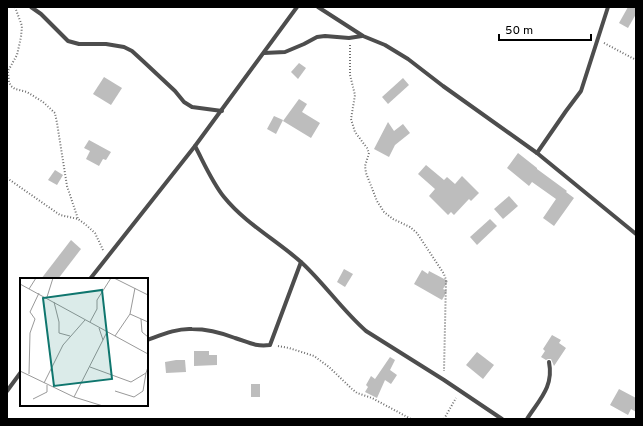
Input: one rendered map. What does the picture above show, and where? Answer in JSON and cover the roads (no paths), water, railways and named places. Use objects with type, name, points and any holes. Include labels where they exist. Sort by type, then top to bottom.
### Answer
[{"type":"street","points":[[31,7],[41,14],[68,41],[79,44],[106,44],[124,47],[132,51],[175,91],[184,102],[192,107],[222,111]]},
{"type":"street","points":[[91,278],[106,256],[222,111],[297,7]]},
{"type":"street","points":[[318,7],[363,36],[385,45],[408,59],[443,86],[537,153],[636,234]]},
{"type":"street","points":[[537,153],[581,91],[608,7]]},
{"type":"street","points":[[264,53],[285,52],[321,36],[349,38],[363,36]]},
{"type":"street","points":[[195,146],[210,175],[224,197],[242,215],[301,262],[366,331],[444,380],[502,419]]},
{"type":"street","points":[[148,340],[175,331],[192,328],[216,333],[255,345],[270,345],[301,262]]},
{"type":"street","points":[[527,419],[548,387],[551,378],[549,362]]},
{"type":"street","points":[[7,391],[20,373]]}]
